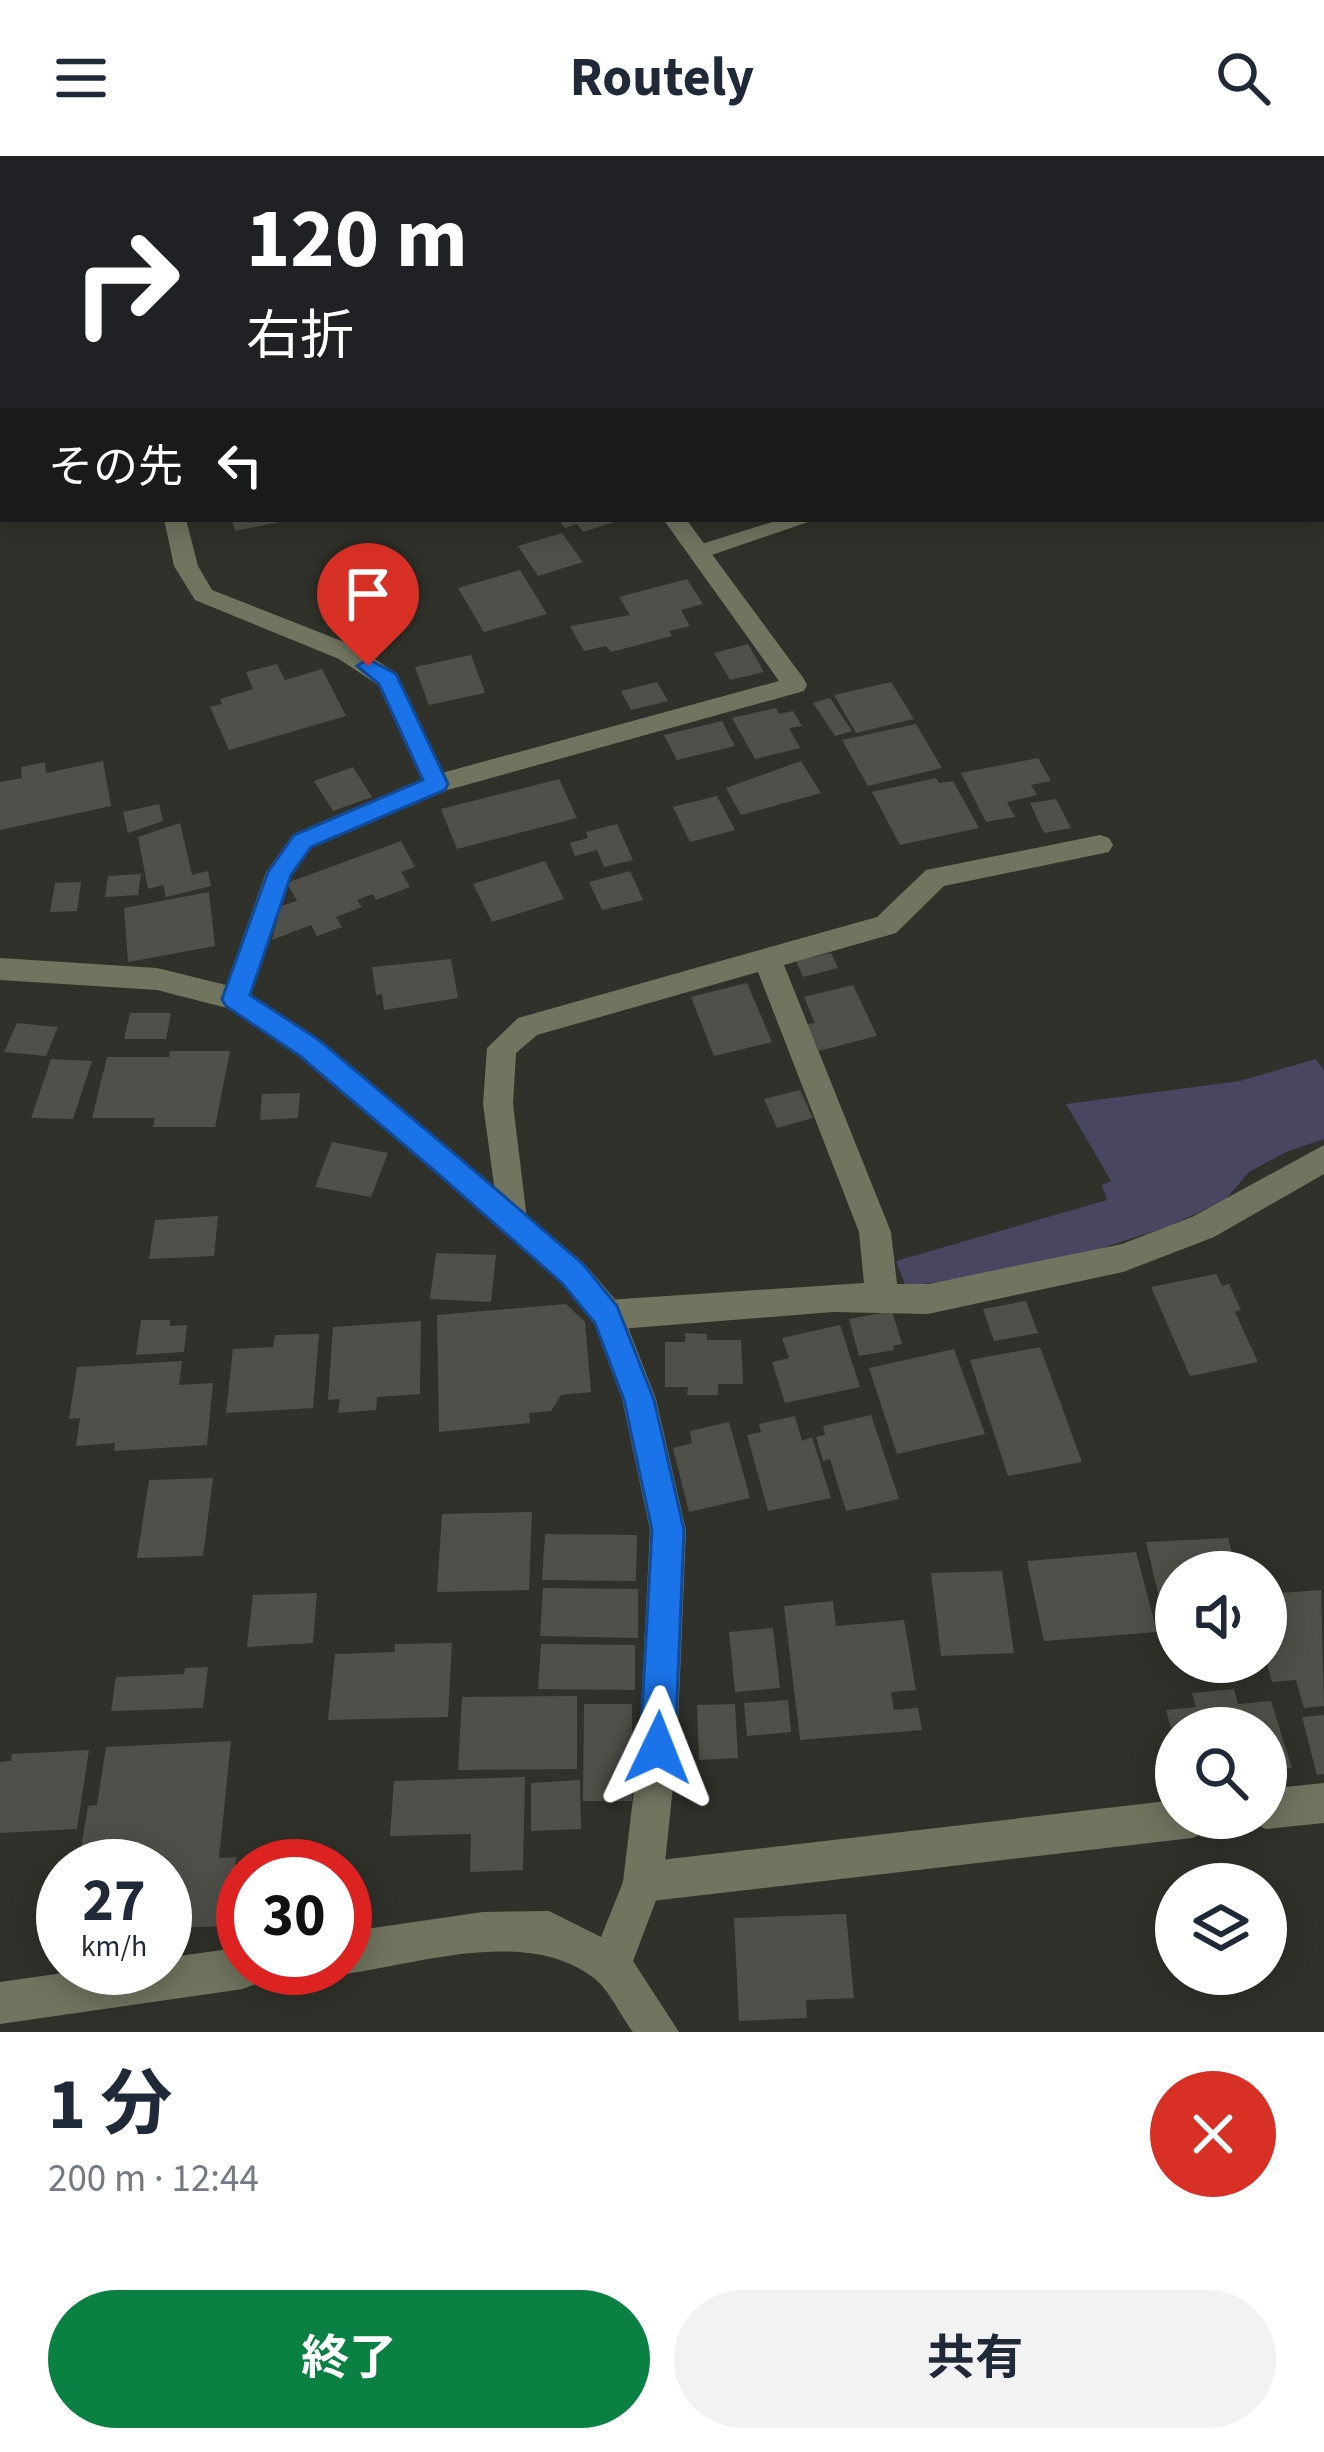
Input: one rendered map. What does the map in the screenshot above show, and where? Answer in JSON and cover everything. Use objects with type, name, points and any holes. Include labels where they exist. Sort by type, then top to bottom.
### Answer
[{"type":"street","points":[[176,522],[186,566],[203,595],[348,653],[388,680],[436,784]]},
{"type":"street","points":[[236,999],[280,872],[302,841],[436,784],[796,685],[676,522]]},
{"type":"street","points":[[700,552],[796,522]]},
{"type":"street","points":[[511,1219],[499,1104],[502,1048],[528,1026],[886,925],[936,877],[1100,845]]},
{"type":"street","points":[[768,961],[875,1232],[882,1298]]},
{"type":"street","points":[[0,969],[158,979],[236,999],[310,1048],[511,1219],[573,1273],[607,1315],[639,1400],[668,1530],[658,1748],[643,1882],[611,1965]]},
{"type":"street","points":[[607,1315],[790,1300],[928,1299],[1123,1258],[1203,1227],[1324,1158]]},
{"type":"street","points":[[1287,1807],[1324,1803]]},
{"type":"street","points":[[643,1882],[1155,1822]]},
{"type":"street","points":[[372,1949],[483,1933],[550,1932],[611,1965],[658,2032]]},
{"type":"street","points":[[0,2003],[216,1972]]},
{"type":"shaded area","points":[[1316,1059],[1324,1071],[1324,1139],[1249,1172],[1226,1199],[1170,1226],[1068,1259],[906,1287],[896,1261],[1107,1200],[1102,1185],[1111,1181],[1066,1104],[1240,1081]]},
{"type":"building","points":[[233,522],[280,522],[235,531]]},
{"type":"building","points":[[560,522],[615,522],[583,532],[577,524],[565,528]]},
{"type":"building","points":[[562,533],[583,562],[538,576],[518,546]]},
{"type":"building","points":[[520,570],[547,614],[484,632],[458,588]]},
{"type":"building","points":[[687,579],[703,604],[681,610],[690,626],[669,631],[672,636],[611,652],[606,646],[584,651],[570,626],[630,615],[619,597]]},
{"type":"building","points":[[748,644],[764,672],[730,680],[714,653]]},
{"type":"building","points":[[471,655],[485,693],[429,705],[415,667]]},
{"type":"building","points":[[277,664],[285,680],[322,669],[346,716],[229,750],[210,707],[253,689],[246,672]]},
{"type":"building","points":[[657,682],[668,701],[631,710],[621,691]]},
{"type":"building","points":[[891,682],[914,719],[856,733],[834,695]]},
{"type":"building","points":[[830,698],[852,731],[835,736],[813,703]]},
{"type":"building","points":[[776,708],[779,714],[793,711],[802,726],[789,728],[800,748],[755,759],[732,718]]},
{"type":"building","points":[[722,721],[735,746],[677,760],[664,735]]},
{"type":"building","points":[[916,724],[942,768],[868,786],[842,740]]},
{"type":"building","points":[[1038,758],[1051,781],[1031,785],[1037,795],[1007,802],[1015,817],[986,822],[961,773]]},
{"type":"building","points":[[103,761],[111,806],[0,830],[0,782],[22,778],[21,767],[45,762],[46,773]]},
{"type":"building","points":[[801,761],[821,793],[741,815],[726,788]]},
{"type":"building","points":[[353,767],[372,797],[333,811],[314,781]]},
{"type":"building","points":[[936,778],[939,783],[953,781],[979,828],[900,845],[872,792]]},
{"type":"building","points":[[559,779],[577,818],[457,849],[441,809]]},
{"type":"building","points":[[717,796],[735,830],[690,842],[673,807]]},
{"type":"building","points":[[1056,799],[1071,828],[1044,833],[1030,803]]},
{"type":"building","points":[[159,804],[163,821],[128,833],[123,812]]},
{"type":"building","points":[[180,823],[192,875],[208,871],[211,886],[166,897],[163,885],[148,889],[138,837]]},
{"type":"building","points":[[617,824],[633,860],[604,867],[597,850],[575,856],[570,843],[588,838],[586,832]]},
{"type":"building","points":[[401,841],[415,867],[401,872],[410,887],[376,900],[373,894],[357,900],[362,907],[336,917],[342,927],[317,936],[311,925],[272,940],[281,906],[297,901],[287,883]]},
{"type":"building","points":[[545,861],[564,899],[492,922],[473,884]]},
{"type":"building","points":[[630,871],[643,900],[602,910],[589,882]]},
{"type":"building","points":[[141,874],[138,895],[105,897],[108,876]]},
{"type":"building","points":[[81,882],[77,911],[50,912],[55,883]]},
{"type":"building","points":[[209,892],[215,946],[128,962],[124,908]]},
{"type":"building","points":[[831,953],[838,968],[803,977],[796,961]]},
{"type":"building","points":[[451,959],[458,998],[384,1010],[382,994],[376,995],[372,967]]},
{"type":"building","points":[[747,983],[772,1042],[714,1056],[691,997]]},
{"type":"building","points":[[853,985],[877,1036],[819,1051],[807,1024],[815,1023],[804,997]]},
{"type":"building","points":[[130,1013],[171,1013],[166,1039],[124,1039]]},
{"type":"building","points":[[17,1023],[58,1027],[46,1056],[4,1052]]},
{"type":"building","points":[[170,1051],[230,1051],[215,1127],[153,1127],[155,1118],[92,1118],[107,1057],[169,1057]]},
{"type":"building","points":[[51,1059],[92,1061],[73,1119],[31,1118]]},
{"type":"building","points":[[800,1090],[813,1118],[777,1128],[764,1099]]},
{"type":"building","points":[[300,1093],[298,1118],[260,1120],[262,1094]]},
{"type":"building","points":[[332,1142],[388,1153],[371,1197],[315,1187]]},
{"type":"building","points":[[218,1216],[214,1256],[149,1259],[155,1220]]},
{"type":"building","points":[[436,1253],[496,1255],[491,1302],[430,1299]]},
{"type":"building","points":[[1216,1274],[1222,1286],[1229,1284],[1241,1310],[1235,1312],[1258,1362],[1190,1376],[1151,1287]]},
{"type":"building","points":[[1026,1301],[1038,1333],[994,1341],[983,1309]]},
{"type":"building","points":[[566,1304],[585,1322],[591,1392],[561,1395],[551,1411],[529,1413],[530,1423],[439,1432],[437,1315]]},
{"type":"building","points":[[892,1311],[902,1344],[893,1346],[894,1350],[859,1356],[849,1319]]},
{"type":"building","points":[[141,1320],[187,1325],[184,1352],[136,1355]]},
{"type":"building","points":[[421,1321],[420,1394],[377,1397],[376,1410],[338,1413],[340,1399],[328,1400],[333,1327]]},
{"type":"building","points":[[840,1325],[860,1387],[785,1403],[772,1362],[789,1358],[782,1338]]},
{"type":"building","points":[[685,1333],[707,1334],[707,1340],[741,1340],[743,1384],[718,1384],[718,1395],[687,1395],[688,1387],[665,1387],[665,1342],[685,1342]]},
{"type":"building","points":[[319,1334],[313,1408],[226,1413],[233,1349],[273,1347],[275,1335]]},
{"type":"building","points":[[1040,1347],[1082,1462],[1008,1476],[970,1360]]},
{"type":"building","points":[[954,1349],[985,1434],[897,1454],[869,1368]]},
{"type":"building","points":[[182,1361],[179,1385],[213,1383],[207,1445],[114,1451],[115,1443],[76,1446],[80,1418],[69,1419],[77,1367]]},
{"type":"building","points":[[871,1415],[899,1499],[846,1511],[830,1459],[823,1461],[816,1437],[825,1435],[823,1426]]},
{"type":"building","points":[[795,1416],[802,1441],[812,1437],[831,1498],[768,1511],[747,1435],[761,1432],[759,1424]]},
{"type":"building","points":[[729,1422],[750,1498],[689,1512],[673,1448],[692,1443],[690,1431]]},
{"type":"building","points":[[213,1478],[203,1556],[137,1558],[149,1480]]},
{"type":"building","points":[[532,1512],[529,1590],[437,1592],[442,1514]]},
{"type":"building","points":[[545,1534],[637,1535],[636,1581],[542,1580]]},
{"type":"building","points":[[1228,1538],[1231,1551],[1155,1551],[1155,1580],[1146,1542]]},
{"type":"building","points":[[1136,1552],[1155,1632],[1044,1641],[1027,1561]]},
{"type":"building","points":[[1002,1571],[1014,1653],[941,1656],[931,1573]]},
{"type":"building","points":[[543,1588],[638,1589],[638,1638],[540,1636]]},
{"type":"building","points":[[1321,1590],[1324,1706],[1304,1708],[1296,1680],[1287,1681],[1287,1592]]},
{"type":"building","points":[[317,1593],[313,1643],[247,1647],[253,1595]]},
{"type":"building","points":[[833,1601],[836,1626],[904,1620],[916,1690],[891,1692],[894,1710],[918,1708],[922,1730],[800,1740],[784,1606]]},
{"type":"building","points":[[773,1628],[780,1688],[735,1692],[729,1632]]},
{"type":"building","points":[[452,1643],[448,1717],[328,1720],[335,1654],[395,1652],[395,1644]]},
{"type":"building","points":[[541,1644],[635,1645],[635,1690],[538,1689]]},
{"type":"building","points":[[208,1667],[203,1708],[111,1711],[116,1677],[184,1674],[185,1668]]},
{"type":"building","points":[[1234,1689],[1238,1704],[1271,1701],[1273,1707],[1196,1707],[1192,1693]]},
{"type":"building","points":[[577,1696],[577,1769],[458,1770],[462,1697]]},
{"type":"building","points":[[788,1700],[791,1732],[747,1736],[744,1703]]},
{"type":"building","points":[[584,1704],[632,1704],[632,1801],[583,1801]]},
{"type":"building","points":[[735,1704],[738,1758],[699,1760],[697,1705]]},
{"type":"building","points":[[1324,1715],[1324,1774],[1317,1775],[1302,1717]]},
{"type":"building","points":[[231,1741],[221,1839],[216,1839],[216,1926],[192,1927],[192,1839],[82,1839],[88,1806],[97,1805],[106,1747]]},
{"type":"building","points":[[89,1750],[77,1829],[0,1833],[0,1762],[11,1761],[12,1754]]},
{"type":"building","points":[[525,1777],[523,1870],[470,1872],[471,1834],[390,1836],[394,1781]]},
{"type":"building","points":[[580,1780],[581,1829],[531,1831],[531,1783]]},
{"type":"building","points":[[846,1914],[854,1998],[806,2000],[807,2018],[739,2021],[734,1918]]},
{"type":"route","points":[[368,666],[388,680],[436,784],[302,841],[280,872],[236,999],[310,1048],[446,1163],[573,1273],[607,1315],[639,1400],[668,1530],[658,1748]]}]
